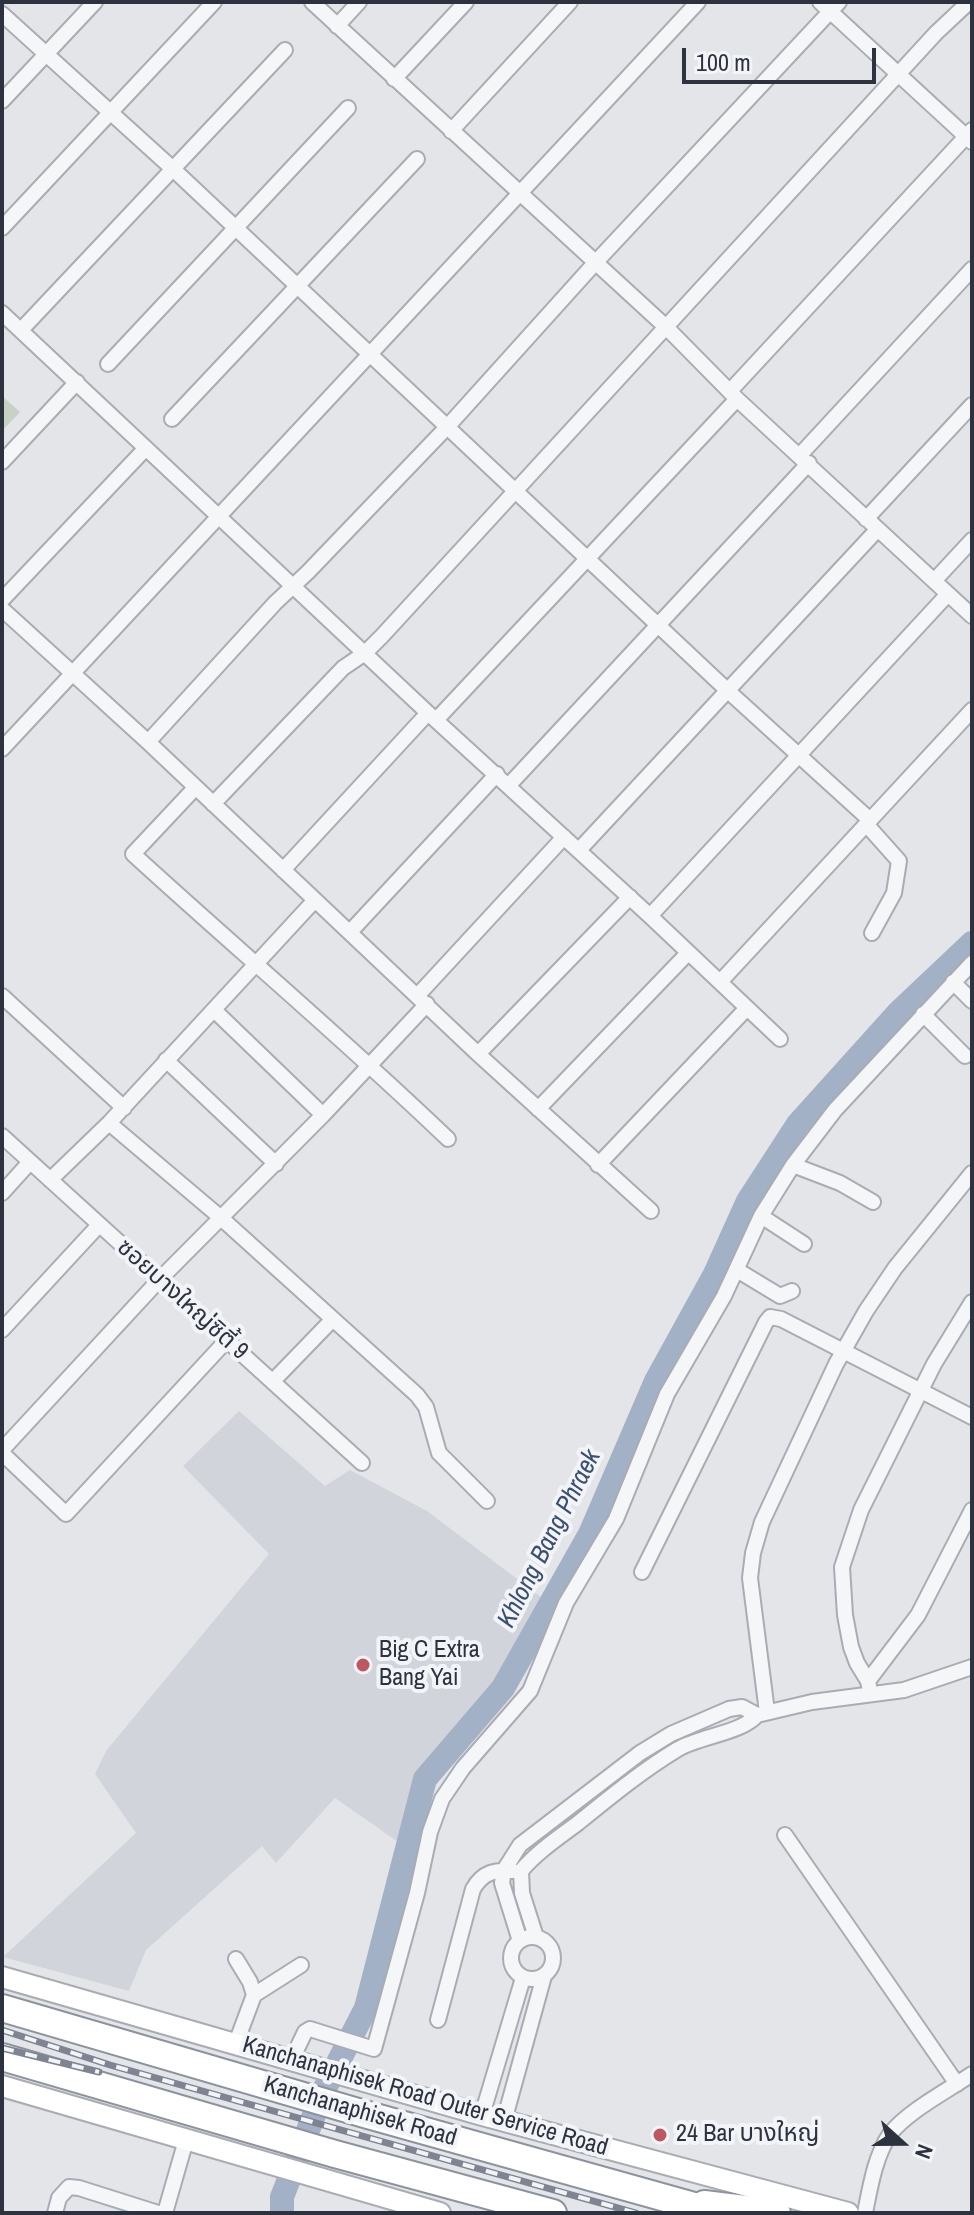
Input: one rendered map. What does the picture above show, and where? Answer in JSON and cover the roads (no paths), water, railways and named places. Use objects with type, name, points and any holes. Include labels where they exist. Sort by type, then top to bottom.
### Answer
[{"type":"highway","name":"Kanchanaphisek Road","points":[[2,2008],[719,2213]]},
{"type":"highway","name":"Kanchanaphisek Road","points":[[2,2057],[335,2154],[553,2213]]},
{"type":"highway","points":[[676,2201],[777,2213]]},
{"type":"main road","name":"Kanchanaphisek Road Outer Service Road","points":[[2,1977],[482,2115],[848,2213]]},
{"type":"main road","points":[[2,2086],[440,2213]]},
{"type":"street","points":[[2,101],[95,2]]},
{"type":"street","points":[[2,228],[214,2]]},
{"type":"street","points":[[312,2],[666,327],[734,395],[972,616]]},
{"type":"street","points":[[337,26],[359,2]]},
{"type":"street","points":[[394,79],[466,2]]},
{"type":"street","points":[[451,131],[570,2]]},
{"type":"street","points":[[2,749],[698,2]]},
{"type":"street","points":[[213,804],[343,668],[365,653],[898,74],[969,2]]},
{"type":"street","points":[[148,742],[448,426],[830,5],[898,74],[970,136],[589,557],[283,870]]},
{"type":"street","points":[[2,14],[589,557],[728,691],[800,754],[868,822],[899,861],[894,893],[872,933]]},
{"type":"street","points":[[21,330],[285,50]]},
{"type":"street","points":[[108,364],[348,108]]},
{"type":"street","points":[[172,419],[417,159]]},
{"type":"street","points":[[509,785],[658,624],[972,269]]},
{"type":"street","points":[[2,313],[780,1039]]},
{"type":"street","points":[[2,462],[77,382]]},
{"type":"street","points":[[579,850],[728,691],[972,405]]},
{"type":"street","points":[[2,600],[146,448]]},
{"type":"street","points":[[934,581],[972,540]]},
{"type":"street","points":[[650,916],[948,594]]},
{"type":"street","points":[[2,609],[148,742],[478,1054],[651,1211]]},
{"type":"street","points":[[720,982],[970,717]]},
{"type":"street","points":[[350,932],[497,774]]},
{"type":"street","points":[[195,788],[133,854],[254,965],[371,1065],[448,1139]]},
{"type":"street","points":[[227,1340],[66,1514],[2,1452],[160,1279],[371,1065],[564,837]]},
{"type":"street","points":[[478,1054],[630,897]]},
{"type":"street","points":[[50,1180],[124,1108],[315,900]]},
{"type":"street","points":[[538,1109],[688,953]]},
{"type":"street","points":[[298,2061],[305,2032],[310,2029],[374,2049],[430,1832],[442,1799],[463,1768],[530,1691],[566,1603],[616,1519],[667,1394],[737,1270],[761,1216],[793,1165],[858,1082],[972,963]]},
{"type":"street","points":[[953,982],[972,1001]]},
{"type":"street","points":[[2,996],[124,1108]]},
{"type":"street","points":[[598,1165],[747,1008]]},
{"type":"street","points":[[214,1010],[323,1115]]},
{"type":"street","points":[[923,1014],[965,1056]]},
{"type":"street","points":[[166,1060],[276,1164]]},
{"type":"street","points":[[109,1123],[220,1217],[417,1395],[426,1407],[439,1453],[487,1501]]},
{"type":"street","name":"ซอยบางใหญ่ซิตี้ 9","points":[[2,1136],[362,1463]]},
{"type":"street","points":[[2,1193],[30,1162]]},
{"type":"street","points":[[793,1165],[840,1183],[873,1202]]},
{"type":"street","points":[[762,1714],[750,1578],[762,1522],[843,1351],[895,1268],[972,1173]]},
{"type":"street","points":[[761,1216],[804,1244]]},
{"type":"street","points":[[2,1330],[99,1225]]},
{"type":"street","points":[[737,1270],[772,1293],[780,1296],[792,1291]]},
{"type":"street","points":[[869,1688],[851,1647],[842,1567],[861,1510],[920,1390],[953,1329],[972,1302]]},
{"type":"street","points":[[642,1572],[770,1317],[781,1319],[972,1417]]},
{"type":"street","points":[[273,1381],[333,1319]]},
{"type":"street","points":[[869,1688],[918,1615],[972,1510]]},
{"type":"street","points":[[504,2121],[544,1976],[551,1967],[553,1956],[549,1946],[536,1937],[522,1893],[521,1871],[538,1854],[678,1749],[701,1738],[751,1722],[762,1714],[869,1688],[904,1690],[972,1667]]},
{"type":"street","points":[[520,1941],[502,1883],[504,1870],[520,1845],[640,1753],[671,1734],[729,1709],[742,1707],[762,1714]]},
{"type":"street","points":[[785,1835],[957,2084]]},
{"type":"street","points":[[438,2020],[473,1889],[479,1878],[488,1872],[521,1871]]},
{"type":"street","points":[[536,1937],[520,1941],[513,1949],[511,1961],[515,1971],[523,1978],[534,1980],[544,1976]]},
{"type":"street","points":[[236,1959],[254,1995]]},
{"type":"street","points":[[236,2043],[254,1995],[301,1965]]},
{"type":"street","points":[[482,2115],[523,1978]]},
{"type":"street","points":[[865,2213],[883,2147],[891,2134],[903,2121],[972,2074]]},
{"type":"street","points":[[165,2213],[186,2140]]},
{"type":"street","points":[[55,2213],[59,2198],[69,2187],[158,2213]]},
{"type":"waterway","name":"Khlong Bang Phraek","points":[[282,2213],[282,2197],[323,2092],[366,2008],[425,1779],[503,1688],[590,1534],[656,1381],[715,1274],[748,1201],[798,1124],[898,1013],[972,943]]},
{"type":"railway","points":[[2,2030],[110,2065],[636,2213]]},
{"type":"railway","points":[[2,2048],[99,2072]]},
{"type":"place","name":"Big C Extra Bang Yai","points":[[363,1665]]},
{"type":"place","name":"24 Bar บางใหญ่","points":[[660,2135]]}]
